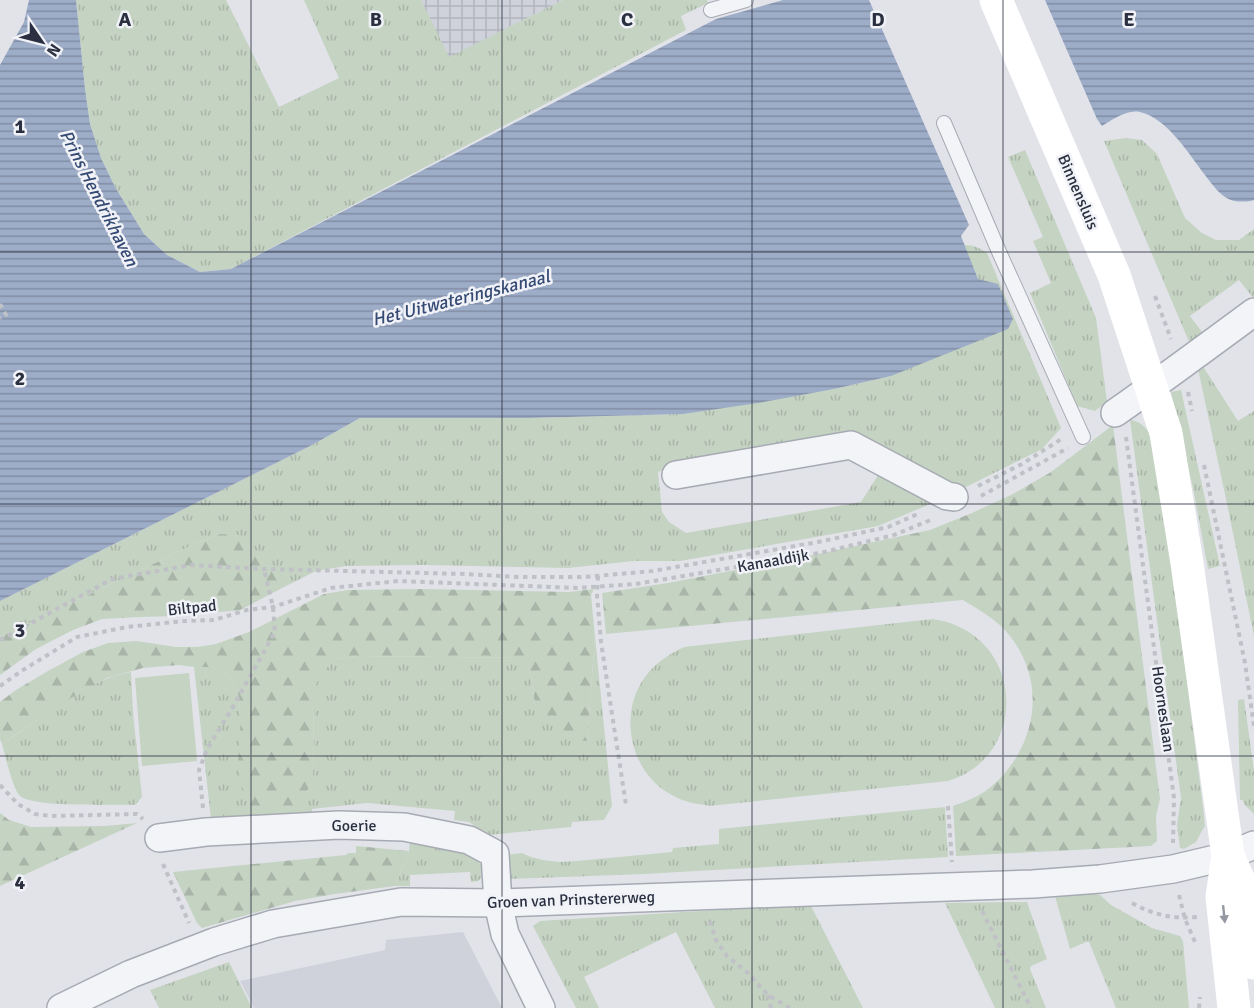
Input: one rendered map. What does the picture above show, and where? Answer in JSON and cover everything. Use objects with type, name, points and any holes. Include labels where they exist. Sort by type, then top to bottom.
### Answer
[{"type":"street","name":"Binnensluis","points":[[996,0],[1114,275],[1150,387]]},
{"type":"street","points":[[1118,410],[1181,367],[1254,312]]},
{"type":"street","points":[[1150,387],[1166,433],[1187,563],[1241,850],[1254,963]]},
{"type":"street","points":[[676,475],[851,445],[947,496],[955,504]]},
{"type":"street","name":"Goerie","points":[[159,837],[206,832],[339,825],[404,827],[469,840],[495,854],[498,903]]},
{"type":"street","points":[[1234,1008],[1222,897],[1241,850]]},
{"type":"street","name":"Groen van Prinstererweg","points":[[61,1008],[131,974],[201,946],[273,924],[401,902],[498,903],[1033,884],[1100,879],[1173,869],[1241,850]]},
{"type":"street","points":[[498,903],[505,934],[541,1008]]},
{"type":"lane","points":[[711,10],[746,0]]},
{"type":"lane","points":[[944,123],[1081,433]]},
{"type":"path","points":[[0,304],[6,315],[0,318]]},
{"type":"path","points":[[1181,367],[1193,416]]},
{"type":"path","name":"Hoorneslaan","points":[[1118,410],[1174,798],[1173,869],[1185,919],[1196,951]]},
{"type":"path","name":"Kanaaldijk","points":[[0,640],[112,579],[190,565],[517,577],[598,576],[653,571],[818,542],[888,527],[955,504],[1022,464],[1081,433]]},
{"type":"path","name":"Kanaaldijk","points":[[398,581],[577,588],[636,584],[820,553],[894,535],[1035,467],[1073,445],[1081,433]]},
{"type":"path","points":[[1203,459],[1245,663],[1254,726]]},
{"type":"path","points":[[206,832],[199,770],[207,750],[275,632],[273,607],[264,568]]},
{"type":"path","points":[[598,576],[597,595],[601,642],[626,805]]},
{"type":"path","name":"Biltpad","points":[[0,686],[23,669],[76,637],[127,627],[214,620],[247,610],[273,607],[331,588],[398,581]]},
{"type":"path","points":[[0,785],[18,804],[35,813],[51,816],[137,814],[152,826],[159,837],[158,854],[201,946]]},
{"type":"path","points":[[948,806],[952,865]]},
{"type":"path","points":[[1100,879],[1127,900],[1161,916],[1185,919],[1201,917]]},
{"type":"path","points":[[969,886],[1031,1008]]},
{"type":"path","points":[[701,895],[716,940],[728,956],[768,995],[790,1008]]},
{"type":"path","points":[[768,995],[771,1008]]},
{"type":"path","points":[[1200,995],[1200,1008]]},
{"type":"shaded area","points":[[421,0],[563,0],[448,58]]},
{"type":"shaded area","points":[[463,932],[502,1008],[254,1008],[240,981],[385,950],[386,940]]},
{"type":"green space","points":[[76,0],[226,0],[279,107],[339,78],[304,0],[421,0],[449,57],[563,0],[707,0],[708,3],[681,16],[686,30],[231,269],[200,272],[167,255],[144,234],[115,187],[101,158],[90,124]]},
{"type":"green space","points":[[1126,138],[1142,140],[1157,154],[1185,218],[1202,233],[1216,240],[1239,240],[1254,229],[1254,299],[1239,280],[1190,316],[1205,336],[1190,344],[1104,141]]},
{"type":"green space","points":[[1025,150],[1096,318],[1107,402],[1095,411],[1077,406],[1030,293],[1051,283],[1033,241],[1043,237],[1008,157]]},
{"type":"green space","points":[[964,245],[977,247],[987,253],[1061,428],[1042,449],[964,488],[856,434],[691,459],[658,472],[662,512],[669,522],[686,533],[861,502],[882,469],[942,499],[878,526],[680,561],[634,561],[568,568],[346,566],[316,571],[286,586],[265,564],[220,534],[0,637],[0,601],[312,445],[360,418],[528,418],[683,414],[834,389],[891,376],[978,280]]},
{"type":"green space","points":[[1204,368],[1238,421],[1254,411],[1254,636],[1198,369]]},
{"type":"green space","points":[[1181,390],[1220,566],[1208,569],[1194,493],[1171,392]]},
{"type":"green space","points":[[1130,420],[1142,424],[1150,434],[1171,556],[1203,807],[1205,827],[1196,842],[1184,849],[1180,848],[1177,825],[1181,798]]},
{"type":"green space","points":[[1113,425],[1160,799],[1156,816],[1157,841],[1151,846],[956,856],[953,806],[984,792],[1008,769],[1019,752],[1032,714],[1029,674],[1022,654],[1005,630],[963,600],[606,634],[602,593],[668,583],[930,530],[1013,494],[1051,472]]},
{"type":"green space","points":[[220,534],[239,535],[286,586],[240,610],[177,616],[102,619],[73,630],[36,649],[0,675],[0,637]]},
{"type":"green space","points":[[594,589],[591,595],[595,637],[587,741],[572,739],[535,704],[530,670],[524,658],[357,656],[335,659],[320,675],[314,690],[313,781],[298,805],[273,812],[254,812],[242,790],[238,766],[241,717],[238,693],[229,677],[212,667],[179,665],[143,668],[107,678],[45,714],[2,744],[0,739],[0,702],[48,671],[83,652],[108,643],[137,641],[176,647],[216,644],[249,632],[324,594],[348,590],[569,592]]},
{"type":"green space","points":[[932,619],[950,623],[975,636],[993,655],[1003,678],[1006,703],[1003,728],[991,750],[973,769],[948,781],[710,806],[686,801],[662,789],[649,777],[640,762],[633,745],[631,728],[631,710],[636,693],[653,667],[684,647]]},
{"type":"green space","points":[[595,637],[612,806],[604,820],[572,822],[571,827],[488,835],[469,822],[454,820],[455,811],[367,803],[312,809],[312,817],[212,828],[194,667],[212,667],[229,677],[238,693],[241,741],[313,781],[314,690],[320,674],[335,659],[357,656],[524,658],[530,670],[535,704],[587,741]]},
{"type":"green space","points":[[131,672],[142,797],[135,805],[57,804],[28,800],[20,796],[12,780],[2,744],[81,691],[112,677]]},
{"type":"green space","points":[[189,673],[197,761],[142,766],[135,678]]},
{"type":"green space","points":[[1244,699],[1254,771],[1254,814],[1243,800],[1240,800],[1238,700]]},
{"type":"green space","points":[[945,807],[948,857],[510,879],[507,855],[522,853],[543,860],[559,862],[672,852],[673,848],[719,844],[719,829]]},
{"type":"green space","points":[[0,813],[9,820],[31,827],[137,823],[0,886]]},
{"type":"green space","points":[[410,842],[463,848],[481,865],[481,878],[471,882],[470,872],[410,875],[410,886],[395,886],[409,851]]},
{"type":"green space","points":[[356,846],[409,851],[395,886],[295,901],[202,928],[197,923],[173,872],[346,855],[356,853]]},
{"type":"green space","points":[[1084,892],[1100,895],[1111,905],[1152,928],[1180,936],[1183,941],[1189,1008],[1116,1008],[1089,942],[1070,949],[1055,896]]},
{"type":"green space","points":[[1027,902],[1047,959],[1031,966],[1030,969],[1046,1008],[995,1008],[945,903]]},
{"type":"green space","points":[[810,904],[863,1008],[715,1008],[676,932],[584,977],[599,1008],[576,1008],[533,926],[540,921]]},
{"type":"green space","points":[[229,962],[252,1008],[159,1008],[150,990]]},
{"type":"water","points":[[29,0],[76,0],[90,124],[101,158],[115,187],[144,234],[167,255],[200,272],[231,269],[716,19],[783,0],[869,0],[969,225],[961,236],[978,279],[998,284],[1013,319],[1008,329],[891,376],[758,403],[683,414],[528,418],[360,418],[312,445],[0,601],[0,65],[24,22]]},
{"type":"water","points":[[1045,0],[1254,0],[1254,200],[1236,201],[1223,196],[1177,138],[1159,121],[1150,116],[1135,111],[1130,112],[1102,126]]},
{"type":"water label","name":"Prins Hendrikhaven","points":[[99,198]]},
{"type":"water label","name":"Het Uitwateringskanaal","points":[[461,298]]}]
